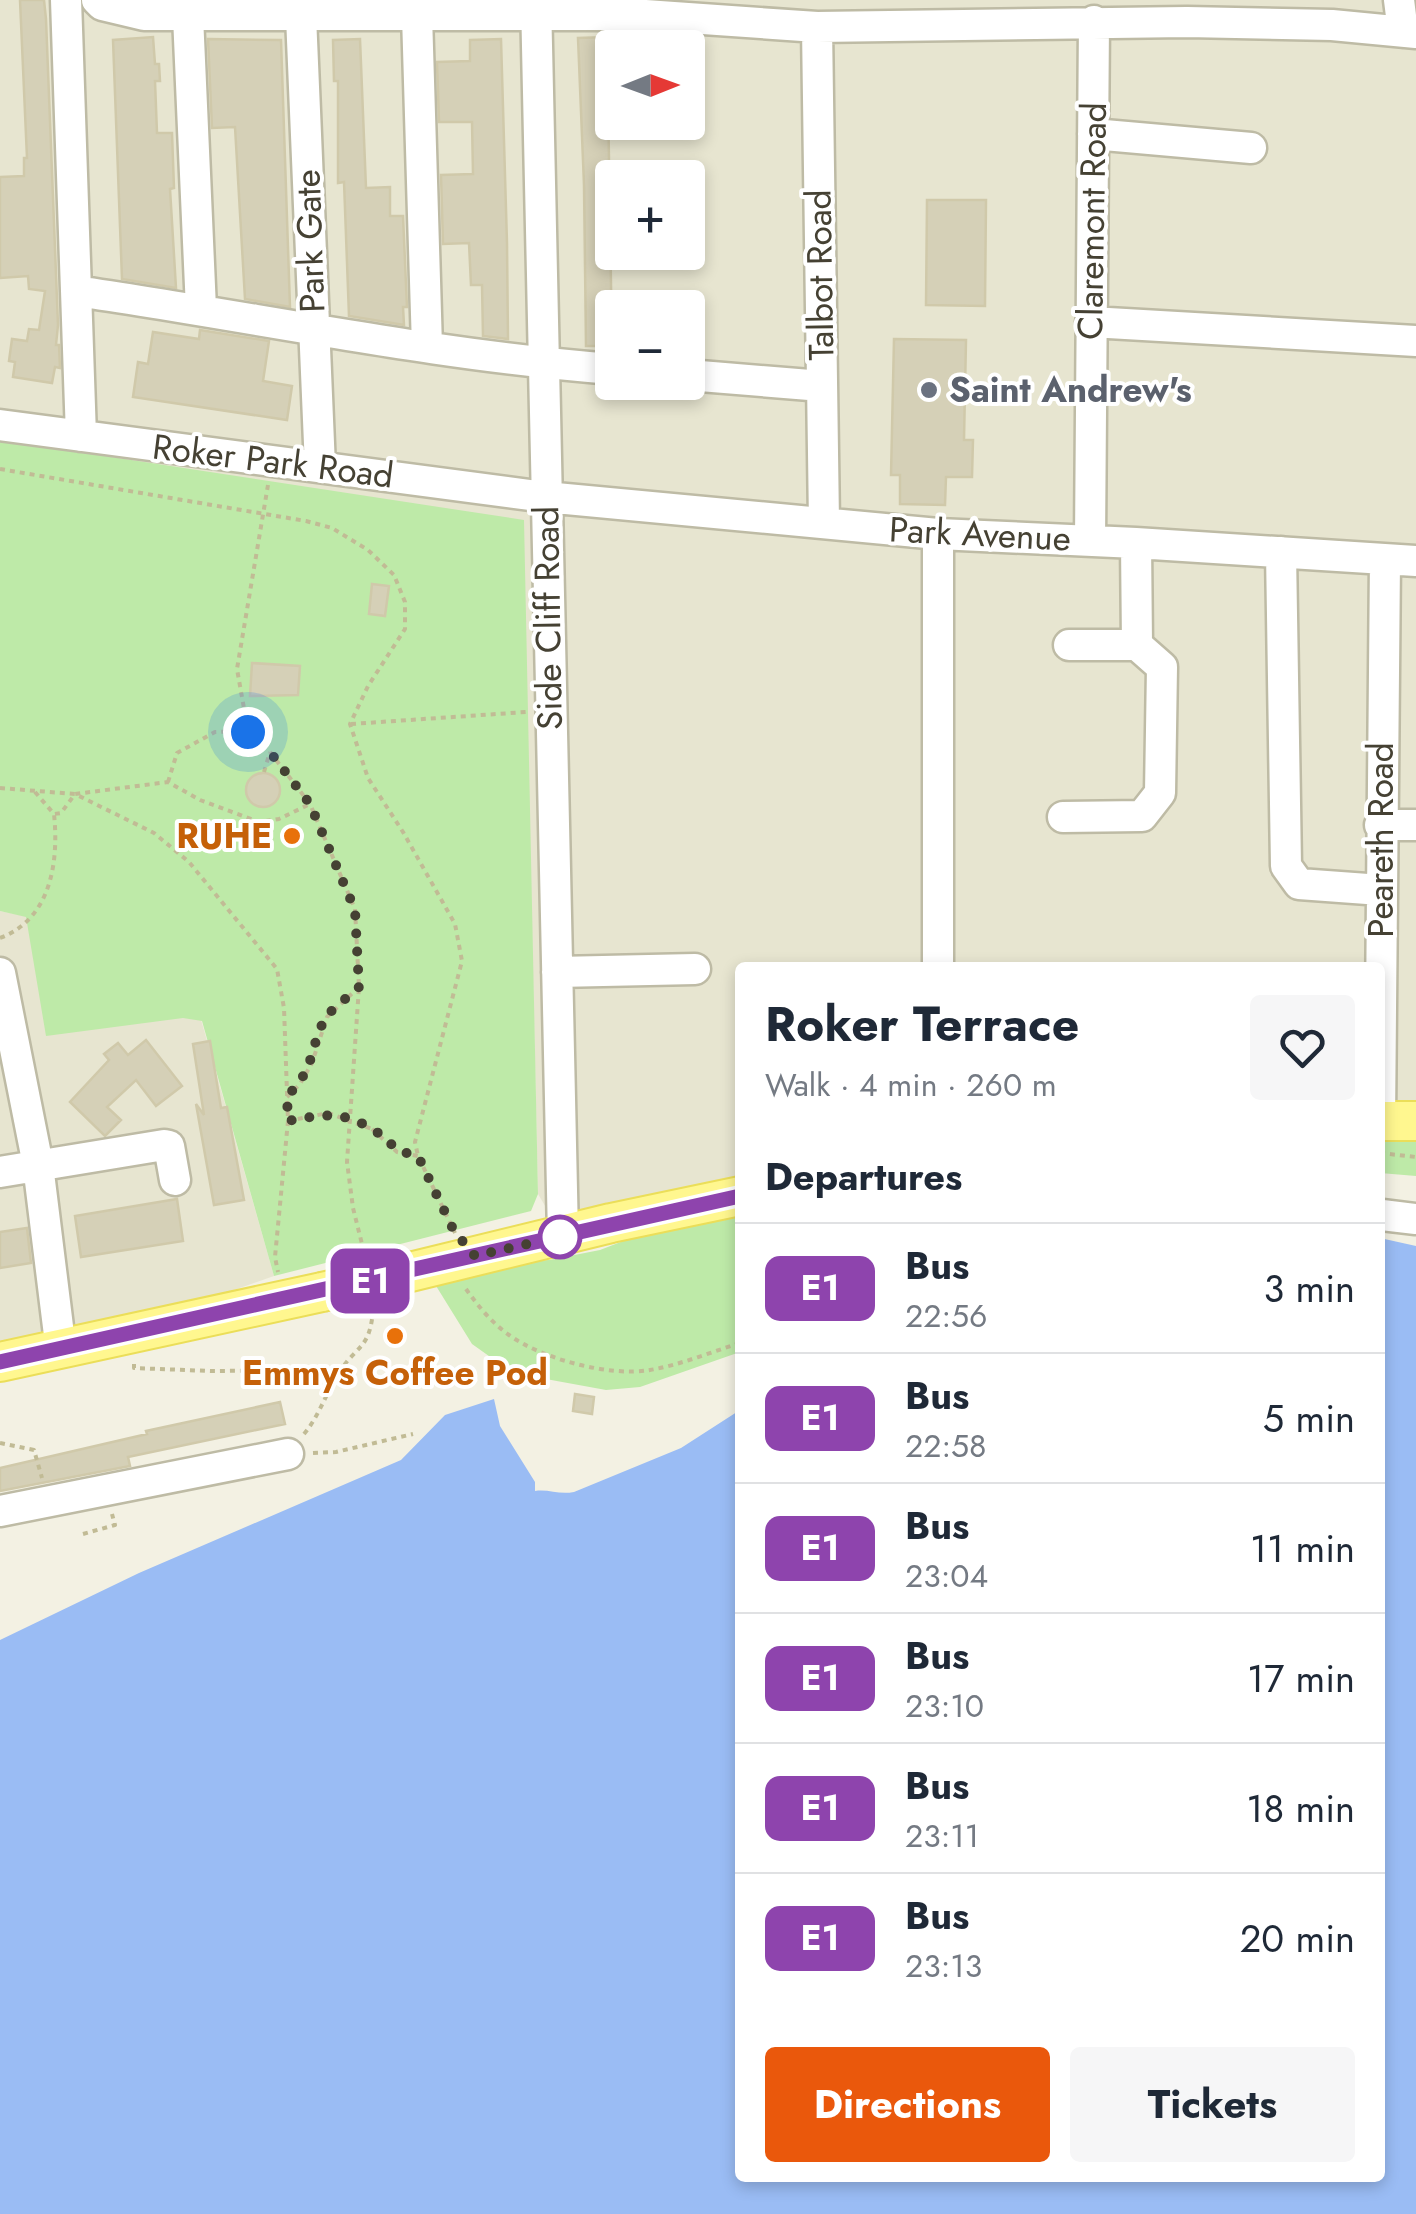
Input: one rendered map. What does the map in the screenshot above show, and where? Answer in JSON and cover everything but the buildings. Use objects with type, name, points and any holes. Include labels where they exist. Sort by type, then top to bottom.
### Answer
[{"type":"main road","points":[[1385,1122],[1416,1121]]},
{"type":"main road","points":[[0,1362],[406,1273],[468,1269],[563,1236],[735,1197]]},
{"type":"street","points":[[66,0],[81,436]]},
{"type":"street","points":[[96,0],[144,15],[417,15],[536,7],[645,8],[754,12],[817,26],[1094,21],[1185,11],[1330,12],[1409,32]]},
{"type":"street","points":[[1399,0],[1409,32]]},
{"type":"street","name":"Side Cliff Road","points":[[536,7],[563,1236]]},
{"type":"street","points":[[417,15],[427,347]]},
{"type":"street","points":[[188,16],[201,309]]},
{"type":"street","name":"Park Gate","points":[[301,16],[320,466]]},
{"type":"street","name":"Claremont Road","points":[[1090,541],[1094,21]]},
{"type":"street","name":"Talbot Road","points":[[817,26],[824,523]]},
{"type":"street","points":[[1093,134],[1251,148]]},
{"type":"street","points":[[76,291],[427,347],[595,368]]},
{"type":"street","points":[[1091,322],[1416,341]]},
{"type":"street","points":[[705,376],[822,386]]},
{"type":"street","name":"Roker Park Road","points":[[0,425],[545,497]]},
{"type":"street","name":"Park Avenue","points":[[545,497],[938,534],[1416,561]]},
{"type":"street","points":[[938,534],[938,962]]},
{"type":"street","points":[[1136,543],[1137,645]]},
{"type":"street","points":[[1281,552],[1286,866],[1298,884],[1380,890]]},
{"type":"street","name":"Peareth Road","points":[[1380,962],[1385,558]]},
{"type":"street","points":[[1064,816],[1142,816],[1160,793],[1162,667],[1137,645],[1069,645]]},
{"type":"street","points":[[1380,825],[1416,826]]},
{"type":"street","points":[[557,972],[696,969]]},
{"type":"street","points":[[0,973],[38,1165],[61,1350]]},
{"type":"street","points":[[0,1172],[164,1144],[169,1146],[175,1180]]},
{"type":"street","points":[[1385,1215],[1416,1220]]},
{"type":"street","points":[[0,1511],[288,1454]]},
{"type":"path","points":[[273,460],[236,669],[248,732],[270,752],[310,804],[355,910],[359,987],[347,1162],[366,1262]]},
{"type":"path","points":[[0,469],[263,512],[332,528],[368,550],[394,575],[405,602],[405,629],[368,686],[350,724],[368,778],[455,924],[462,961],[415,1142],[454,1231],[480,1309],[510,1336],[601,1371],[649,1370],[735,1344]]},
{"type":"path","points":[[350,724],[550,711]]},
{"type":"path","points":[[168,782],[178,753],[216,732],[248,732]]},
{"type":"path","points":[[264,772],[270,752]]},
{"type":"path","points":[[0,788],[74,794],[168,782],[200,800],[259,822],[279,820],[310,804]]},
{"type":"path","points":[[0,938],[24,925],[37,911],[53,878],[57,841],[54,814],[35,792]]},
{"type":"path","points":[[54,814],[61,813],[74,794]]},
{"type":"path","points":[[74,794],[154,833],[190,862],[277,970],[284,1008],[288,1121],[276,1257],[283,1301]]},
{"type":"path","points":[[287,1096],[300,1084],[312,1063],[327,1016],[359,987]]},
{"type":"path","points":[[288,1121],[328,1113],[372,1129],[397,1152],[418,1156]]},
{"type":"path","points":[[1385,1154],[1416,1157]]},
{"type":"path","points":[[288,1454],[319,1416],[340,1370],[362,1350],[372,1324],[374,1297]]},
{"type":"path","points":[[134,1368],[340,1370]]},
{"type":"path","points":[[336,1452],[413,1434]]},
{"type":"path","points":[[0,1443],[34,1450],[48,1502]]},
{"type":"path","points":[[83,1534],[115,1526]]},
{"type":"shaded area","points":[[0,0],[1416,0],[1416,1121],[1385,1121],[1385,962],[735,962],[735,1197],[563,1236],[538,1194],[527,712],[0,440]]},
{"type":"shaded area","points":[[0,911],[25,916],[200,1016],[274,1276],[61,1351],[0,1362]]},
{"type":"green space","points":[[0,440],[524,520],[538,1194],[531,1211],[274,1276],[202,1021],[183,1018],[46,1036],[26,917],[0,911]]},
{"type":"green space","points":[[1385,1137],[1416,1138],[1416,1176],[1385,1173]]},
{"type":"green space","points":[[735,1212],[735,1354],[640,1387],[606,1390],[513,1373],[472,1344],[433,1281],[486,1264],[549,1260],[600,1250],[657,1228]]},
{"type":"water","points":[[1385,1239],[1416,1246],[1416,2214],[0,2214],[0,1640],[139,1573],[401,1460],[445,1415],[494,1399],[500,1426],[535,1482],[535,1491],[574,1492],[681,1448],[735,1413],[735,2182],[1385,2182]]},
{"type":"bus line","name":"E1","points":[[0,1362],[735,1197]]},
{"type":"place","name":"Saint Andrew's","points":[[929,390]]},
{"type":"place","name":"RUHE","points":[[292,836]]},
{"type":"place","name":"Emmys Coffee Pod","points":[[395,1336]]},
{"type":"route","points":[[248,732],[270,752],[310,804],[355,910],[359,987],[327,1016],[312,1063],[300,1084],[287,1096],[288,1121],[328,1113],[372,1129],[397,1152],[418,1156],[454,1231],[475,1256],[563,1236],[560,1237]]}]
